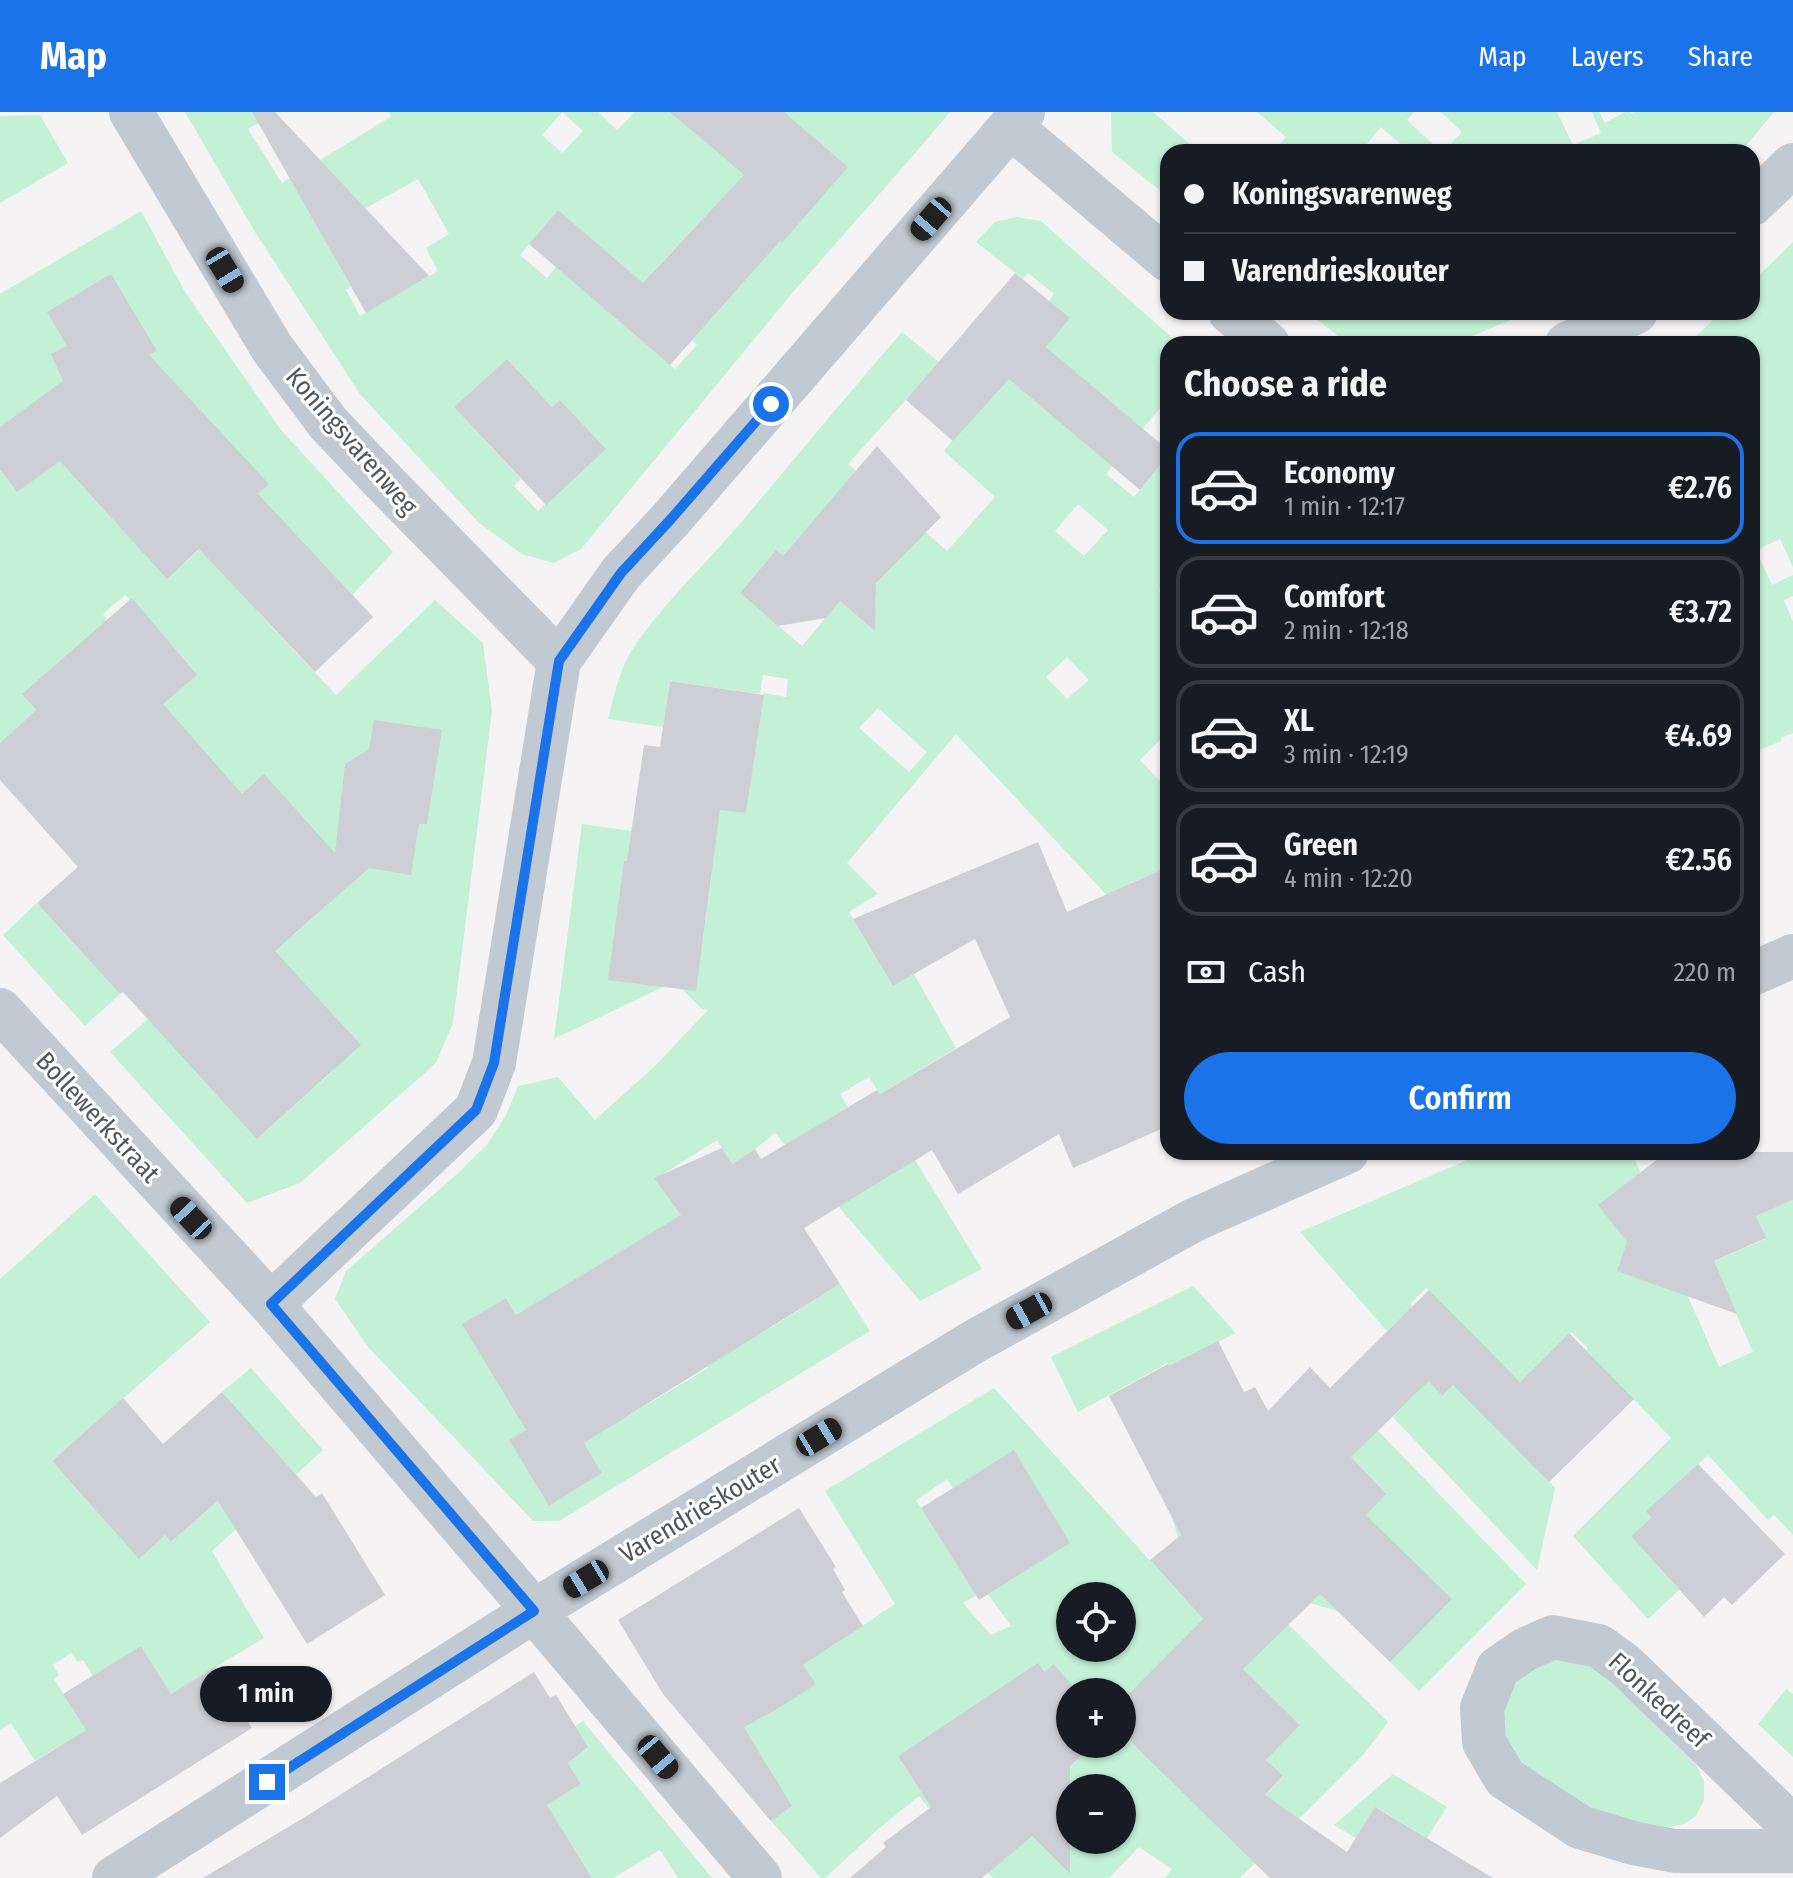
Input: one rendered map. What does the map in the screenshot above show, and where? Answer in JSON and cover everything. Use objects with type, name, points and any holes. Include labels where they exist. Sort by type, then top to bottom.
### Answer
[{"type":"street","name":"Koningsvarenweg","points":[[131,112],[272,348],[328,423],[559,661]]},
{"type":"street","points":[[271,1304],[476,1110],[494,1063],[559,661],[621,573],[1017,120],[1160,253]]},
{"type":"street","points":[[1760,196],[1793,165]]},
{"type":"street","points":[[1240,320],[1258,336]]},
{"type":"street","points":[[1584,336],[1619,320]]},
{"type":"street","points":[[1760,970],[1793,956]]},
{"type":"street","name":"Bollewerkstraat","points":[[0,1010],[271,1304],[760,1878]]},
{"type":"street","name":"Varendrieskouter","points":[[114,1878],[534,1611],[975,1341],[1194,1220],[1329,1160]]},
{"type":"street","name":"Flonkedreef","points":[[1793,1827],[1625,1665],[1599,1646],[1553,1637],[1524,1650],[1498,1668],[1482,1708],[1484,1742],[1505,1778],[1541,1803],[1580,1827],[1661,1849],[1793,1851]]},
{"type":"green space","points":[[185,112],[277,112],[248,129],[282,183],[391,117],[389,112],[562,112],[598,112],[617,130],[635,112],[729,112],[704,141],[744,175],[726,195],[782,243],[784,112],[950,112],[793,292],[581,549],[554,563],[522,554],[479,523],[360,394],[255,232]],"holes":[[[562,112],[583,131],[562,153],[542,135]],[[418,179],[449,234],[426,248],[438,271],[360,316],[346,290],[351,287],[321,233]],[[558,210],[584,233],[547,278],[520,255]],[[674,249],[730,297],[692,340],[697,345],[675,369],[614,317]],[[507,359],[552,407],[560,400],[605,449],[538,511],[514,486],[521,479],[454,407]]]},
{"type":"green space","points":[[1111,112],[1153,112],[1190,144],[1160,144],[1160,191],[1112,152]]},
{"type":"green space","points":[[1257,112],[1414,112],[1407,120],[1432,144],[1401,144],[1381,127],[1367,144],[1280,144],[1286,137]]},
{"type":"green space","points":[[1441,112],[1557,112],[1573,144],[1451,144],[1462,132]]},
{"type":"green space","points":[[1592,112],[1599,112],[1605,123],[1625,112],[1774,112],[1748,144],[1575,144],[1601,133]]},
{"type":"green space","points":[[40,115],[68,163],[0,203],[0,116]]},
{"type":"green space","points":[[141,211],[185,292],[281,430],[393,552],[352,595],[315,555],[257,611],[336,695],[435,600],[483,643],[492,711],[453,1023],[436,1063],[300,1183],[247,1203],[110,1052],[273,911],[294,935],[336,897],[67,656],[22,694],[36,710],[0,743],[0,294]],"holes":[[[269,484],[184,564],[116,491]],[[125,595],[156,628],[94,633],[107,619],[103,614]],[[320,1000],[346,1029],[332,1072],[257,1139],[304,1013]]]},
{"type":"green space","points":[[1017,217],[1041,221],[1170,336],[1160,336],[1160,408],[1106,474],[1134,497],[1160,465],[1160,591],[1154,579],[1160,592],[1160,740],[1140,760],[1160,781],[1160,871],[1132,883],[1153,929],[1114,903],[956,734],[847,863],[878,894],[849,912],[893,986],[914,974],[956,1048],[880,1094],[869,1077],[840,1094],[848,1107],[819,1125],[860,1194],[915,1160],[982,1269],[920,1301],[775,1133],[732,1164],[717,1140],[665,1173],[677,1193],[685,1197],[769,1329],[840,1284],[870,1331],[559,1521],[533,1521],[369,1348],[335,1299],[346,1271],[487,1145],[506,1115],[518,1086],[558,1077],[595,1120],[655,1066],[708,1010],[702,1009],[682,989],[702,947],[712,872],[663,987],[554,1039],[582,824],[696,840],[700,807],[746,813],[764,693],[786,697],[788,679],[763,675],[760,694],[670,681],[663,727],[608,719],[627,658],[658,615],[744,519],[902,332],[939,362],[961,337],[1063,424],[1094,388],[1046,347],[1049,301],[1054,294],[1028,273],[1023,279],[976,242],[995,222]],"holes":[[[912,393],[958,434],[944,451],[995,497],[947,551],[848,464]],[[1078,504],[1108,530],[1084,556],[1055,531]],[[807,528],[872,588],[876,606],[870,611],[855,607],[852,611],[840,601],[802,646],[740,593],[776,550],[783,556]],[[1067,657],[1089,680],[1067,699],[1046,677]],[[878,708],[927,752],[909,772],[859,728]],[[633,1244],[708,1368],[628,1416],[553,1293]],[[506,1298],[531,1339],[524,1344],[602,1473],[549,1506],[510,1441],[526,1430],[463,1324]]]},
{"type":"green space","points":[[1793,242],[1793,567],[1780,539],[1760,548],[1760,336],[1696,336],[1713,320],[1760,320],[1760,274]]},
{"type":"green space","points":[[1318,320],[1511,320],[1472,336],[1338,336]]},
{"type":"green space","points":[[1760,559],[1772,585],[1793,575],[1793,596],[1784,600],[1793,622],[1793,733],[1781,738],[1781,741],[1760,750]]},
{"type":"green space","points":[[37,903],[120,994],[85,1026],[3,935]]},
{"type":"green space","points":[[1467,1160],[1635,1160],[1654,1206],[1647,1210],[1719,1367],[1753,1352],[1713,1262],[1765,1239],[1756,1216],[1793,1200],[1793,1535],[1774,1515],[1768,1520],[1708,1455],[1646,1511],[1651,1518],[1631,1536],[1680,1589],[1648,1619],[1573,1536],[1671,1438],[1571,1332],[1533,1369],[1502,1434],[1555,1488],[1537,1570],[1393,1417],[1429,1381],[1443,1395],[1478,1360],[1477,1339],[1426,1288],[1410,1304],[1413,1307],[1387,1331],[1300,1232]]},
{"type":"green space","points":[[95,1194],[210,1322],[52,1461],[139,1558],[165,1535],[171,1542],[230,1491],[266,1442],[222,1392],[251,1368],[323,1450],[212,1551],[264,1638],[171,1694],[141,1646],[115,1662],[123,1725],[83,1660],[78,1662],[71,1653],[53,1665],[59,1675],[54,1679],[86,1730],[35,1761],[11,1723],[0,1730],[0,1279]]},
{"type":"green space","points":[[1193,1286],[1236,1333],[1169,1366],[1167,1362],[1078,1412],[1051,1357]]},
{"type":"green space","points":[[994,1388],[1203,1619],[1162,1661],[1288,1624],[1388,1722],[1363,1755],[1240,1878],[1165,1878],[1172,1869],[1139,1847],[1136,1850],[1136,1774],[1056,1774],[1056,1854],[1132,1854],[1109,1878],[993,1878],[919,1796],[825,1878],[821,1878],[745,1791],[773,1775],[744,1727],[815,1684],[770,1612],[825,1651],[895,1604],[825,1491]],"holes":[[[1014,1451],[1062,1548],[1020,1574],[964,1576],[916,1500],[947,1479],[953,1488]],[[985,1590],[1011,1626],[991,1635],[963,1603]],[[1245,1671],[1300,1725],[1266,1760],[1283,1777],[1237,1825]],[[955,1718],[971,1742],[914,1781],[898,1756]]]},
{"type":"green space","points":[[1355,1407],[1526,1584],[1419,1691],[1390,1662],[1370,1577],[1337,1611],[1310,1603],[1227,1595],[1178,1537],[1173,1520],[1229,1491]]},
{"type":"green space","points":[[1564,1658],[1588,1662],[1610,1678],[1696,1765],[1704,1781],[1704,1800],[1696,1816],[1684,1824],[1669,1827],[1618,1821],[1570,1802],[1523,1770],[1511,1752],[1504,1729],[1504,1707],[1512,1684],[1543,1661]]},
{"type":"green space","points":[[1786,1689],[1793,1694],[1793,1757],[1758,1724]]},
{"type":"green space","points":[[583,1721],[712,1878],[678,1878],[660,1850],[613,1878],[592,1878],[547,1805],[581,1784],[568,1763],[587,1748],[574,1727]]},
{"type":"green space","points":[[1393,1774],[1447,1807],[1427,1838],[1376,1807],[1356,1838],[1334,1825]]},
{"type":"building","points":[[252,112],[275,112],[429,276],[366,313]]},
{"type":"building","points":[[670,112],[784,112],[848,167],[670,365],[529,244],[558,210],[643,283],[744,175]]},
{"type":"building","points":[[1015,273],[1070,318],[1046,347],[1160,443],[1160,465],[1140,490],[1009,379],[953,441],[906,400]]},
{"type":"building","points":[[111,274],[157,351],[149,355],[269,484],[258,494],[373,617],[315,672],[199,549],[167,579],[60,461],[17,492],[0,469],[0,427],[63,381],[51,354],[67,346],[47,312]]},
{"type":"building","points":[[507,359],[552,407],[560,400],[606,449],[546,505],[454,407]]},
{"type":"building","points":[[877,446],[941,517],[876,583],[875,631],[840,601],[826,618],[778,626],[740,593],[776,550],[783,556]]},
{"type":"building","points":[[132,598],[197,675],[163,704],[242,794],[264,774],[335,853],[345,764],[369,749],[374,720],[442,730],[427,824],[419,824],[411,875],[369,868],[275,951],[361,1045],[257,1139],[37,903],[78,867],[0,780],[0,743],[36,710],[22,694]]},
{"type":"building","points":[[670,681],[764,695],[746,813],[720,810],[696,991],[608,980],[644,745],[660,747]]},
{"type":"building","points":[[1038,842],[1067,912],[1160,871],[1160,1130],[1073,1168],[1059,1134],[958,1194],[932,1150],[804,1228],[840,1284],[584,1443],[602,1473],[549,1506],[509,1440],[526,1430],[462,1324],[506,1298],[516,1315],[681,1215],[654,1178],[722,1148],[732,1164],[755,1149],[761,1159],[877,1090],[880,1094],[1010,1017],[975,939],[893,986],[853,919]]},
{"type":"building","points":[[1760,1152],[1793,1152],[1793,1200],[1756,1216],[1766,1238],[1714,1261],[1737,1314],[1617,1271],[1627,1242],[1598,1205],[1657,1160],[1760,1160]]},
{"type":"building","points":[[1429,1290],[1520,1382],[1569,1333],[1634,1399],[1549,1482],[1453,1385],[1442,1396],[1429,1381],[1351,1457],[1386,1494],[1366,1515],[1452,1599],[1390,1662],[1320,1594],[1243,1669],[1300,1725],[1266,1760],[1283,1776],[1265,1795],[1347,1852],[1375,1807],[1493,1878],[1270,1878],[1136,1747],[1136,1687],[1203,1619],[1150,1560],[1181,1535],[1109,1396],[1218,1341],[1244,1392],[1255,1387],[1268,1411],[1310,1367],[1330,1388]]},
{"type":"building","points":[[222,1392],[316,1497],[322,1493],[385,1595],[307,1644],[218,1501],[171,1542],[165,1535],[139,1559],[52,1461],[123,1398],[163,1444]]},
{"type":"building","points":[[1014,1450],[1070,1543],[979,1600],[921,1508]]},
{"type":"building","points":[[1698,1464],[1785,1554],[1732,1605],[1724,1597],[1704,1617],[1631,1536],[1651,1518],[1646,1511]]},
{"type":"building","points":[[799,1508],[836,1567],[833,1569],[845,1590],[842,1592],[863,1626],[803,1665],[816,1684],[744,1727],[792,1806],[771,1821],[663,1694],[618,1620]]},
{"type":"building","points":[[141,1646],[171,1694],[215,1667],[252,1728],[82,1835],[57,1796],[0,1838],[0,1783],[86,1730],[63,1694]]},
{"type":"building","points":[[1038,1663],[1044,1672],[1054,1664],[1066,1678],[1056,1678],[1056,1758],[1079,1758],[1070,1766],[1070,1774],[1056,1774],[1056,1854],[1070,1854],[1070,1874],[1032,1836],[982,1878],[850,1878],[886,1847],[883,1843],[931,1807],[898,1756]]},
{"type":"building","points":[[534,1672],[550,1698],[556,1695],[588,1747],[568,1763],[581,1784],[547,1805],[592,1878],[203,1878],[305,1817]]},
{"type":"route","points":[[267,1782],[534,1611],[271,1304],[476,1110],[494,1063],[559,661],[621,573],[771,404]]}]
